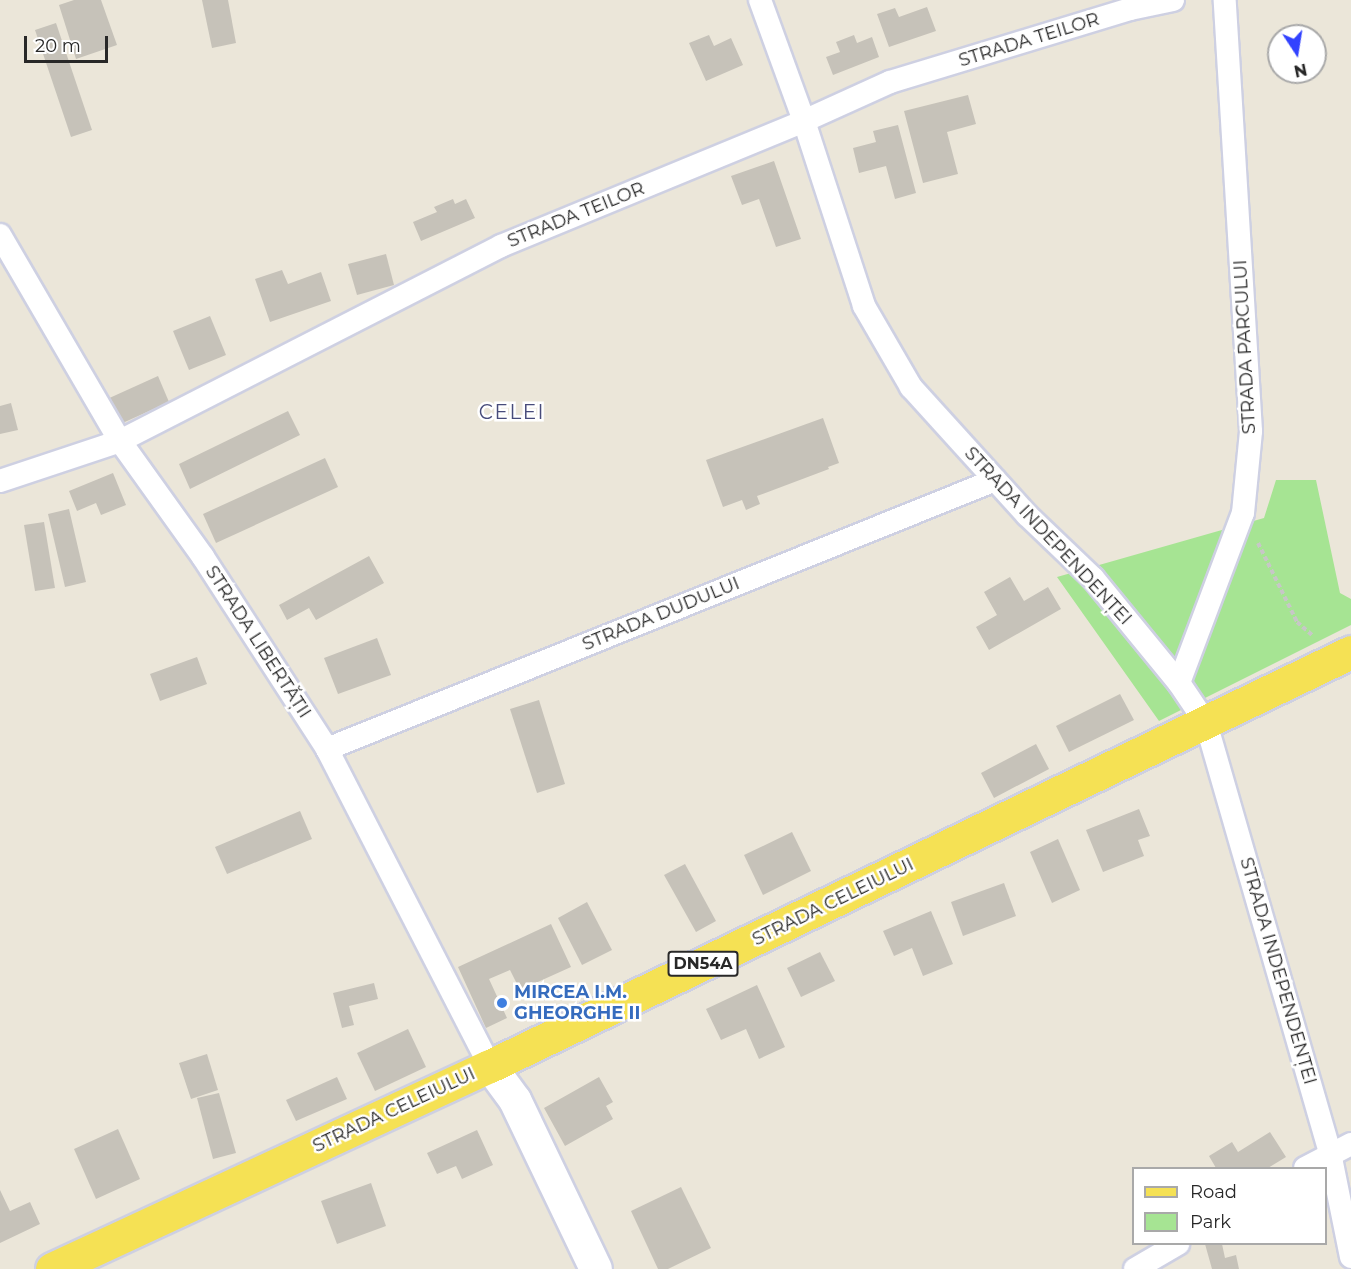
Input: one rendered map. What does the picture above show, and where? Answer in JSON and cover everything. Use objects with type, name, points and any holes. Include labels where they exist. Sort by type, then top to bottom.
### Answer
[{"type":"main road","name":"STRADA CELEIULUI","points":[[52,1269],[490,1066],[1206,723],[1337,646]]},
{"type":"main road","points":[[490,1066],[515,1100],[596,1269]]},
{"type":"street","name":"STRADA INDEPENDENȚEI","points":[[760,0],[804,121],[864,306],[911,387],[1026,516],[1093,578],[1179,683],[1206,723],[1341,1149],[1351,1257]]},
{"type":"street","name":"STRADA TEILOR","points":[[0,482],[120,441],[501,246],[804,121],[890,82],[1130,9],[1173,0]]},
{"type":"street","name":"STRADA PARCULUI","points":[[1179,683],[1243,513],[1251,431],[1225,0]]},
{"type":"street","name":"STRADA LIBERTĂȚII","points":[[0,235],[120,441],[203,557],[327,748],[490,1066]]},
{"type":"street","name":"STRADA DUDULUI","points":[[327,748],[995,480]]},
{"type":"street","points":[[1307,1167],[1341,1149]]},
{"type":"street","points":[[1135,1269],[1176,1245]]},
{"type":"path","points":[[1243,513],[1297,622],[1313,637],[1337,646]]},
{"type":"green space","points":[[1276,480],[1316,480],[1340,593],[1351,599],[1351,625],[1159,721],[1057,577],[1264,518]]},
{"type":"building","points":[[74,0],[101,0],[117,45],[76,59],[59,5]]},
{"type":"building","points":[[202,0],[228,0],[236,43],[212,48]]},
{"type":"building","points":[[927,7],[936,31],[889,47],[877,14],[895,8],[899,17]]},
{"type":"building","points":[[56,23],[92,130],[71,137],[35,30]]},
{"type":"building","points":[[709,35],[714,46],[731,38],[743,65],[706,81],[689,43]]},
{"type":"building","points":[[854,35],[857,43],[872,37],[879,57],[833,75],[826,57],[840,52],[836,42]]},
{"type":"building","points":[[968,95],[976,124],[947,132],[958,174],[923,183],[904,111]]},
{"type":"building","points":[[898,125],[916,193],[895,199],[886,166],[859,173],[853,148],[876,142],[873,131]]},
{"type":"building","points":[[774,161],[801,239],[776,247],[759,199],[742,205],[731,176]]},
{"type":"building","points":[[453,199],[455,204],[466,199],[475,218],[421,241],[413,222],[437,212],[434,207]]},
{"type":"building","points":[[386,254],[394,285],[357,295],[348,264]]},
{"type":"building","points":[[282,270],[288,284],[321,272],[331,301],[270,322],[255,279]]},
{"type":"building","points":[[210,316],[226,355],[189,370],[173,331]]},
{"type":"building","points":[[158,376],[169,402],[116,426],[105,400]]},
{"type":"building","points":[[11,403],[18,430],[0,434],[0,406]]},
{"type":"building","points":[[288,411],[300,435],[190,489],[179,464]]},
{"type":"building","points":[[823,418],[839,463],[828,467],[829,469],[757,496],[760,504],[746,510],[742,500],[723,507],[706,460]]},
{"type":"building","points":[[325,458],[338,487],[216,543],[203,514]]},
{"type":"building","points":[[113,473],[126,505],[101,515],[96,503],[77,511],[69,491]]},
{"type":"building","points":[[69,509],[86,582],[65,587],[48,514]]},
{"type":"building","points":[[44,522],[55,588],[35,591],[24,525]]},
{"type":"building","points":[[369,556],[384,583],[316,620],[309,608],[287,620],[279,605]]},
{"type":"building","points":[[1010,577],[1024,601],[1048,587],[1061,609],[989,650],[976,627],[997,615],[984,592]]},
{"type":"building","points":[[377,638],[391,675],[338,694],[324,658]]},
{"type":"building","points":[[197,657],[207,684],[160,701],[150,674]]},
{"type":"building","points":[[1120,694],[1134,720],[1069,752],[1056,726]]},
{"type":"building","points":[[539,700],[565,784],[537,793],[510,709]]},
{"type":"building","points":[[1036,744],[1049,769],[994,798],[981,773]]},
{"type":"building","points":[[1139,809],[1150,836],[1138,840],[1144,856],[1103,872],[1086,830]]},
{"type":"building","points":[[300,811],[312,839],[227,874],[215,847]]},
{"type":"building","points":[[792,832],[811,871],[763,895],[744,855]]},
{"type":"building","points":[[1058,839],[1080,890],[1052,903],[1030,852]]},
{"type":"building","points":[[685,864],[716,921],[696,932],[664,875]]},
{"type":"building","points":[[1004,883],[1016,916],[963,936],[951,902]]},
{"type":"building","points":[[587,902],[612,950],[582,965],[558,918]]},
{"type":"building","points":[[931,911],[953,964],[923,976],[912,948],[894,956],[883,931]]},
{"type":"building","points":[[551,924],[571,967],[520,990],[510,970],[489,979],[507,1018],[486,1028],[458,967]]},
{"type":"building","points":[[820,952],[835,981],[801,997],[787,968]]},
{"type":"building","points":[[374,983],[378,999],[349,1006],[354,1025],[342,1028],[333,993]]},
{"type":"building","points":[[757,985],[785,1047],[759,1059],[746,1029],[721,1040],[706,1009]]},
{"type":"building","points":[[408,1029],[426,1067],[375,1091],[357,1053]]},
{"type":"building","points":[[207,1054],[218,1090],[191,1099],[179,1063]]},
{"type":"building","points":[[337,1077],[347,1099],[296,1121],[286,1100]]},
{"type":"building","points":[[599,1077],[613,1102],[606,1106],[613,1119],[565,1146],[544,1108]]},
{"type":"building","points":[[219,1093],[236,1153],[213,1159],[197,1098]]},
{"type":"building","points":[[118,1129],[140,1179],[96,1199],[74,1149]]},
{"type":"building","points":[[477,1130],[493,1165],[462,1179],[456,1166],[437,1174],[427,1153]]},
{"type":"building","points":[[1270,1132],[1286,1157],[1270,1167],[1215,1167],[1209,1156],[1232,1142],[1238,1152]]},
{"type":"building","points":[[371,1183],[386,1226],[337,1244],[321,1201]]},
{"type":"building","points":[[681,1187],[711,1248],[668,1269],[658,1269],[631,1211]]},
{"type":"building","points":[[0,1190],[10,1211],[30,1202],[40,1224],[0,1243]]},
{"type":"building","points":[[1205,1245],[1222,1245],[1225,1258],[1236,1255],[1239,1269],[1212,1269]]},
{"type":"place","name":"MIRCEA I.M. GHEORGHE II","points":[[502,1003]]},
{"type":"district","name":"CELEI","points":[[512,412]]}]
